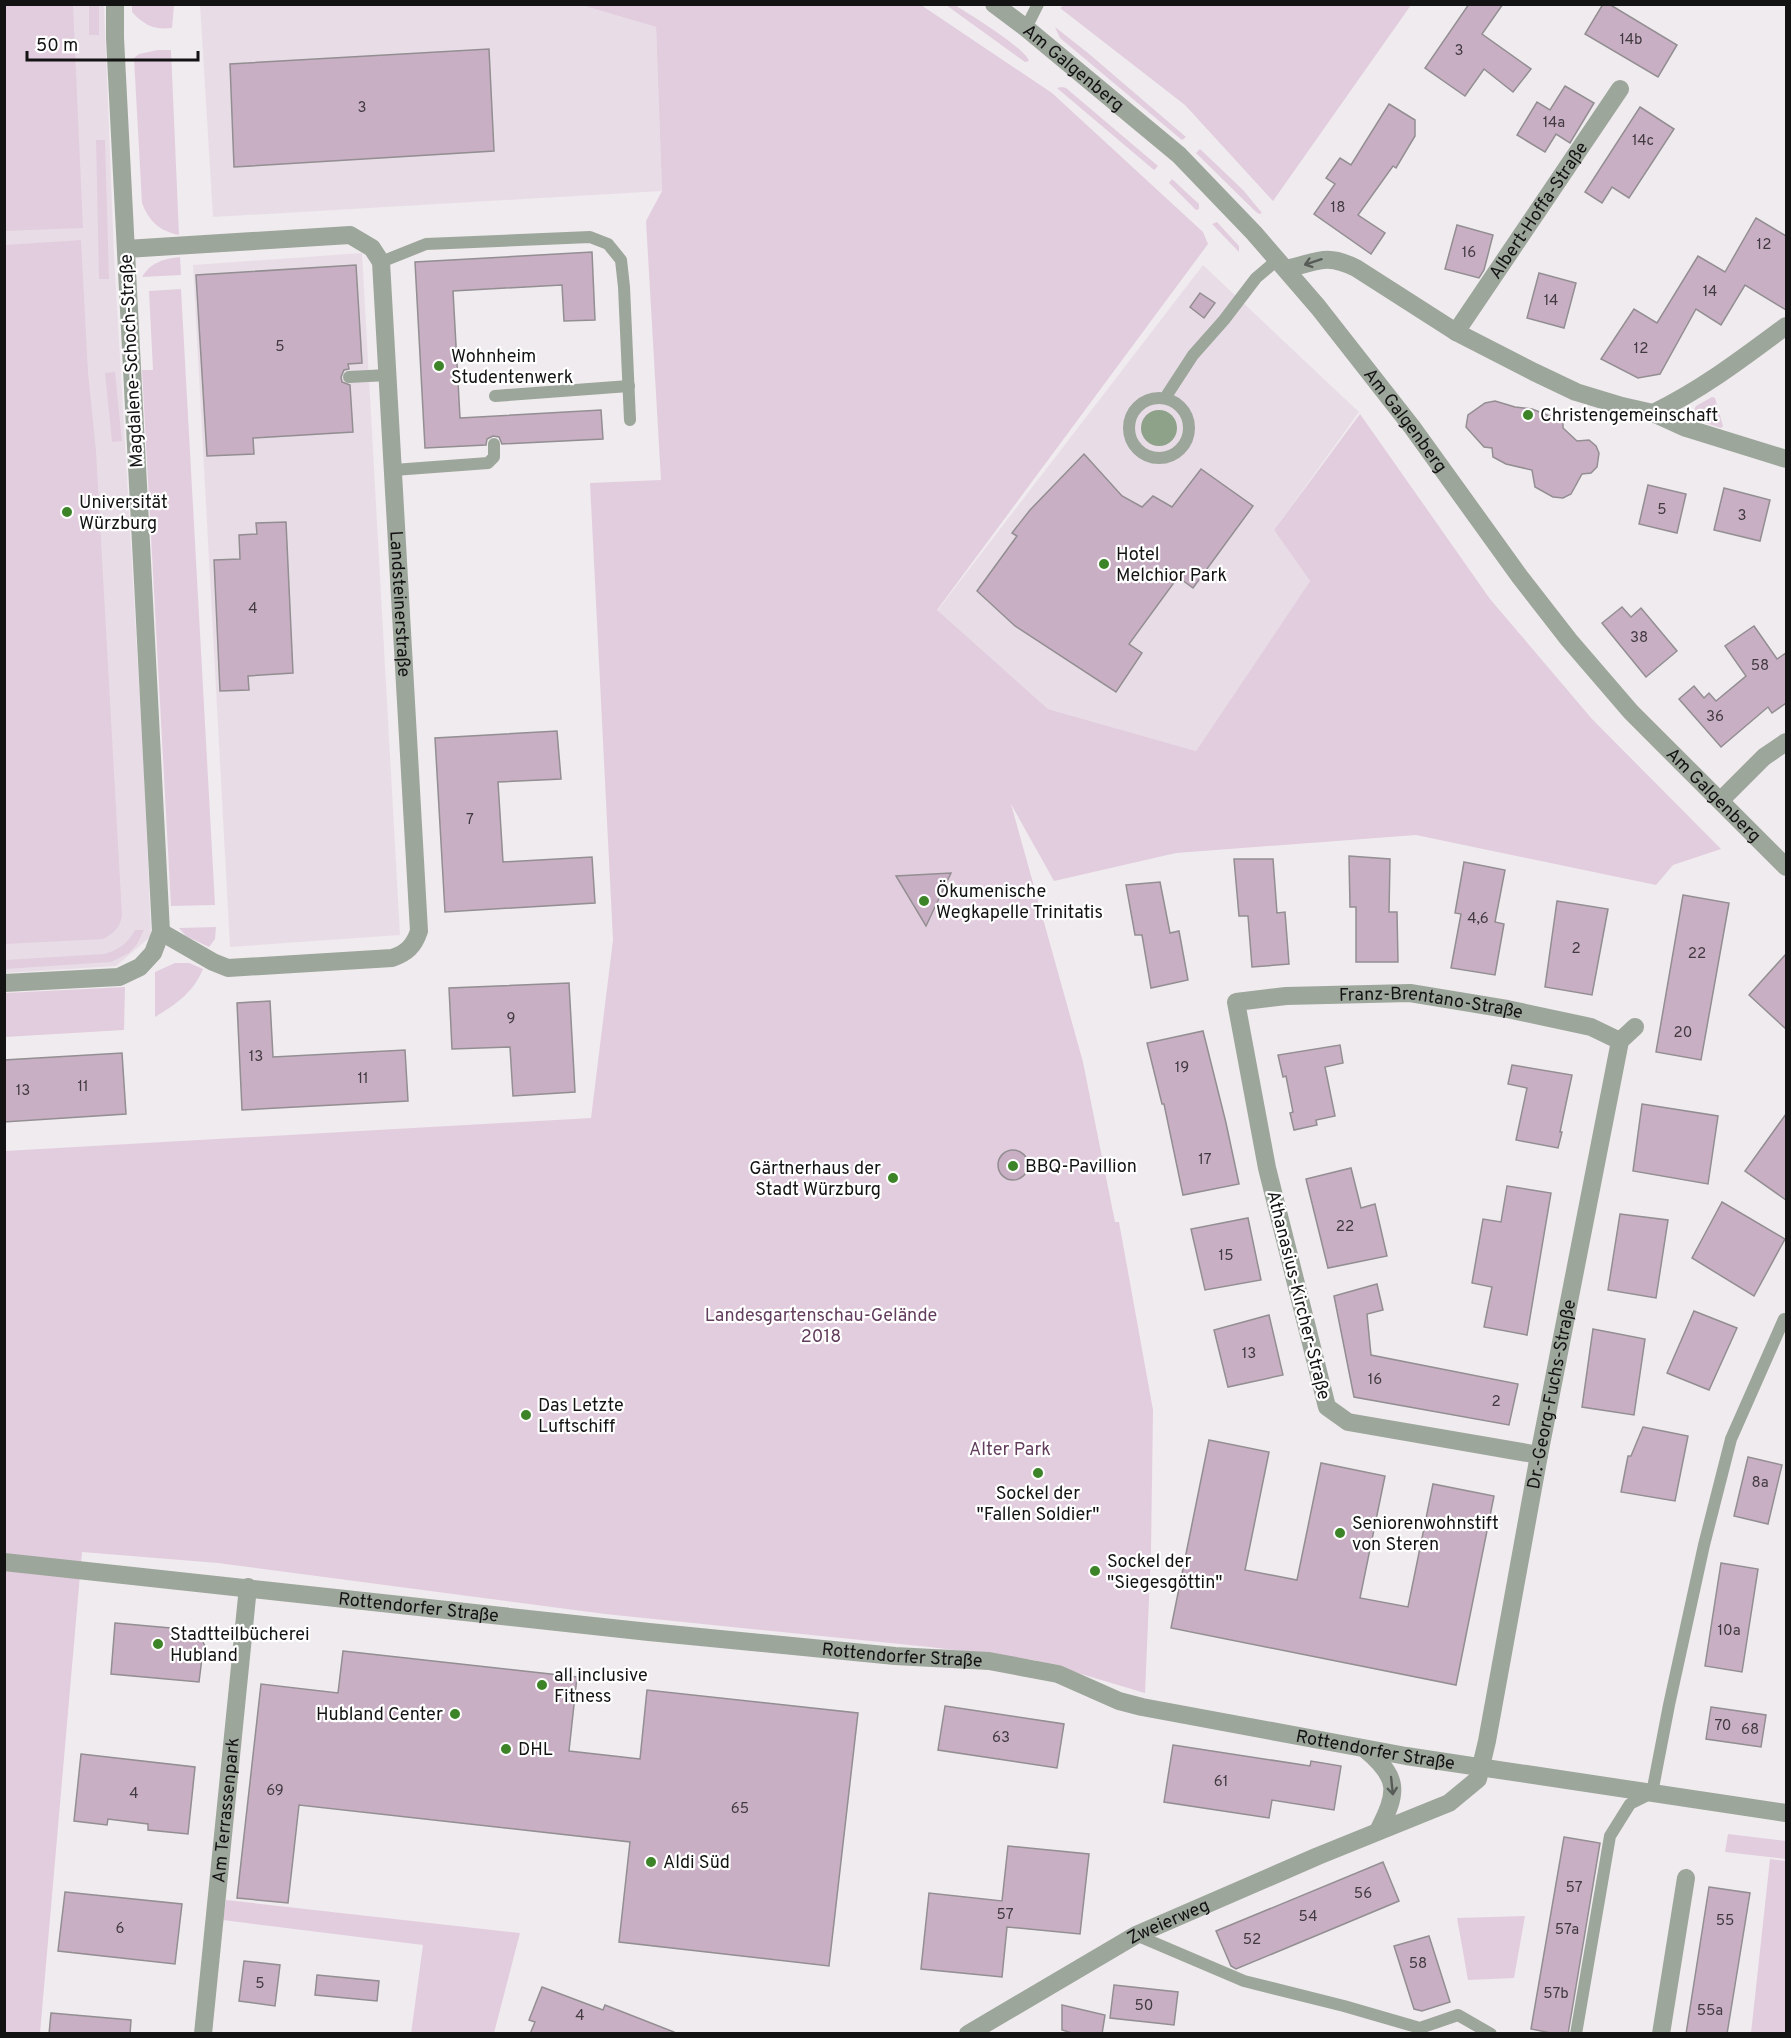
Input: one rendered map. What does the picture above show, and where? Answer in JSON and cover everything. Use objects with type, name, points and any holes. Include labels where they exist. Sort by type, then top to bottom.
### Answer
[{"type":"street","name":"Magdalene-Schoch-Straße","points":[[115,4],[161,932]]},
{"type":"street","name":"Am Galgenberg","points":[[994,4],[1179,155],[1254,233],[1318,307],[1412,427],[1520,577],[1569,640],[1631,712],[1786,867]]},
{"type":"street","name":"Albert-Hoffa-Straße","points":[[1456,332],[1620,89]]},
{"type":"street","points":[[126,249],[350,235],[372,248],[381,262]]},
{"type":"street","points":[[1282,265],[1323,258],[1340,260],[1456,332],[1576,392],[1653,413],[1686,428],[1786,459]]},
{"type":"street","name":"Landsteinerstraße","points":[[161,932],[213,962],[228,968],[392,958],[405,953],[415,942],[419,931],[381,262]]},
{"type":"street","points":[[1653,413],[1683,399],[1717,378],[1786,326]]},
{"type":"street","points":[[1721,800],[1764,758],[1786,742]]},
{"type":"street","points":[[4,983],[119,977],[140,967],[153,952],[161,932]]},
{"type":"street","name":"Franz-Brentano-Straße","points":[[1236,1002],[1286,996],[1410,993],[1507,1009],[1591,1027],[1620,1041]]},
{"type":"street","name":"Athanasius-Kircher-Straße","points":[[1236,1002],[1267,1168],[1327,1407],[1348,1422],[1539,1455]]},
{"type":"street","points":[[1620,1041],[1635,1027]]},
{"type":"street","name":"Dr.-Georg-Fuchs-Straße","points":[[1482,1767],[1539,1455],[1620,1041]]},
{"type":"street","name":"Rottendorfer Straße","points":[[4,1562],[649,1632],[895,1656],[989,1661],[1058,1674],[1119,1701],[1365,1749],[1786,1813]]},
{"type":"street","name":"Am Terrassenpark","points":[[202,2034],[248,1587]]},
{"type":"street","points":[[1365,1749],[1380,1761],[1391,1776],[1393,1796],[1378,1831]]},
{"type":"street","name":"Zweierweg","points":[[968,2034],[1136,1935],[1449,1803],[1478,1779],[1482,1767]]},
{"type":"street","points":[[1661,2034],[1686,1878]]},
{"type":"lane","points":[[1026,28],[1038,4]]},
{"type":"lane","points":[[381,262],[426,244],[590,237],[608,244],[621,260],[630,420]]},
{"type":"lane","points":[[1165,398],[1193,355],[1224,320],[1256,278],[1282,265]]},
{"type":"lane","points":[[350,377],[388,375]]},
{"type":"lane","points":[[495,396],[628,386]]},
{"type":"lane","points":[[1165,398],[1179,405],[1184,411],[1188,418],[1190,434],[1183,448],[1170,458],[1154,459],[1139,452],[1130,439],[1129,423],[1136,408],[1149,399],[1165,398]]},
{"type":"lane","points":[[394,470],[488,463],[494,457],[494,444]]},
{"type":"lane","points":[[1576,2034],[1610,1836],[1630,1804],[1652,1793],[1704,1545],[1731,1439],[1784,1319]]},
{"type":"lane","points":[[1136,1935],[1244,1981],[1420,2028],[1458,2015],[1491,2034]]},
{"type":"shaded area","points":[[582,4],[656,27],[662,191],[213,217],[200,5]]},
{"type":"shaded area","name":"Universität Würzburg","points":[[5,5],[104,5],[114,254],[144,771],[151,936],[116,966],[5,973]]},
{"type":"shaded area","points":[[362,253],[400,935],[230,947],[193,265]]},
{"type":"shaded area","points":[[1203,265],[1359,412],[1274,530],[1310,581],[1196,751],[1048,709],[937,611]]},
{"type":"shaded area","points":[[1159,410],[1172,415],[1177,428],[1172,441],[1159,446],[1146,441],[1141,428],[1146,415]]},
{"type":"green space","points":[[1411,4],[1273,201],[1185,105],[1060,8],[1064,5]]},
{"type":"green space","points":[[4,5],[73,5],[83,228],[5,231]]},
{"type":"green space","points":[[89,5],[99,5],[99,35],[89,35]]},
{"type":"green space","points":[[132,5],[174,5],[172,28],[160,28],[145,23],[132,12]]},
{"type":"green space","name":"Landesgartenschau-Gelände 2018","points":[[582,5],[921,5],[1052,93],[1203,232],[1208,244],[937,610],[1048,709],[1196,751],[1310,581],[1274,530],[1360,414],[1490,599],[1592,719],[1721,849],[1673,865],[1656,885],[1416,835],[1176,853],[1054,881],[1011,804],[1083,1062],[1115,1222],[1119,1222],[1153,1410],[1151,1552],[1145,1693],[1034,1660],[930,1647],[605,1614],[218,1563],[82,1552],[40,2033],[5,2034],[5,1151],[591,1118],[613,940],[590,483],[661,480],[646,221],[662,191],[656,27]]},
{"type":"green space","points":[[946,5],[955,5],[996,32],[1018,48],[1029,61],[1025,62]]},
{"type":"green space","points":[[1055,27],[1186,137],[1182,140],[1060,38]]},
{"type":"green space","points":[[171,50],[179,235],[160,228],[148,215],[142,203],[134,58],[139,54]]},
{"type":"green space","points":[[1062,87],[1158,166],[1154,170],[1057,88]]},
{"type":"green space","points":[[96,140],[105,140],[109,279],[99,279]]},
{"type":"green space","points":[[1200,149],[1243,190],[1262,213],[1255,211],[1196,153]]},
{"type":"green space","points":[[1172,179],[1199,204],[1199,209],[1196,210],[1169,183]]},
{"type":"green space","points":[[1217,222],[1239,246],[1239,252],[1212,224]]},
{"type":"green space","points":[[81,240],[88,372],[96,451],[122,915],[116,930],[103,939],[5,944],[5,245]]},
{"type":"green space","points":[[180,257],[181,275],[142,277],[158,262]]},
{"type":"green space","points":[[181,289],[215,905],[171,906],[142,370],[153,370],[149,291]]},
{"type":"green space","points":[[115,372],[122,441],[112,442],[105,373]]},
{"type":"green space","points":[[1712,397],[1715,398],[1723,426],[1721,428],[1699,421],[1693,412],[1696,406]]},
{"type":"green space","points":[[216,927],[215,939],[209,947],[186,936],[179,928]]},
{"type":"green space","points":[[135,930],[144,930],[137,944],[129,953],[111,962],[5,969],[5,960],[104,954],[122,945]]},
{"type":"green space","points":[[175,963],[189,963],[203,969],[189,991],[155,1017],[155,972]]},
{"type":"green space","points":[[125,987],[124,1030],[5,1037],[5,993]]},
{"type":"green space","points":[[1728,1834],[1786,1841],[1786,1859],[1725,1852]]},
{"type":"green space","points":[[1770,1859],[1786,1861],[1786,2033],[1751,2033]]},
{"type":"green space","points":[[226,1900],[520,1933],[494,2033],[411,2034],[423,1945],[223,1920]]},
{"type":"green space","points":[[1525,1916],[1514,1978],[1468,1980],[1457,1918]]},
{"type":"building","points":[[1469,4],[1503,4],[1482,34],[1531,69],[1513,92],[1484,69],[1465,96],[1425,68]]},
{"type":"building","points":[[1603,4],[1609,4],[1677,45],[1658,77],[1585,34]]},
{"type":"building","points":[[489,49],[494,151],[234,167],[230,64]]},
{"type":"building","points":[[1565,86],[1594,103],[1570,143],[1556,134],[1545,152],[1517,135],[1537,102],[1550,110]]},
{"type":"building","points":[[1389,104],[1415,120],[1415,136],[1396,168],[1393,166],[1358,215],[1385,233],[1371,254],[1314,214],[1335,184],[1326,178],[1340,158],[1351,165]]},
{"type":"building","points":[[1640,107],[1674,129],[1629,198],[1612,187],[1602,203],[1585,192]]},
{"type":"building","points":[[1756,218],[1786,236],[1786,310],[1745,285],[1721,325],[1696,309],[1660,374],[1638,378],[1601,359],[1634,309],[1657,323],[1698,256],[1725,272]]},
{"type":"building","points":[[1457,225],[1493,235],[1484,270],[1479,278],[1445,269]]},
{"type":"building","name":"Wohnheim Studentenwerk","points":[[592,252],[595,320],[564,321],[562,285],[453,291],[460,418],[601,410],[603,439],[502,444],[499,437],[493,436],[487,439],[486,445],[425,448],[415,262]]},
{"type":"building","points":[[356,265],[362,363],[348,364],[349,369],[344,370],[341,377],[342,382],[350,385],[353,432],[253,438],[254,454],[207,456],[196,275]]},
{"type":"building","points":[[1539,273],[1576,283],[1564,328],[1527,318]]},
{"type":"building","points":[[1200,293],[1215,303],[1204,318],[1190,307]]},
{"type":"building","points":[[1495,401],[1532,409],[1563,421],[1563,428],[1577,441],[1589,440],[1596,446],[1599,453],[1597,467],[1591,473],[1582,474],[1571,494],[1563,498],[1553,497],[1535,487],[1532,470],[1506,464],[1493,457],[1492,448],[1484,447],[1466,427],[1468,415],[1485,403]]},
{"type":"building","name":"Hotel Melchior Park","points":[[1084,454],[1122,496],[1142,507],[1153,496],[1172,507],[1201,469],[1253,506],[1193,588],[1178,577],[1129,644],[1142,653],[1116,692],[1015,626],[977,591],[1017,536],[1012,533],[1030,510]]},
{"type":"building","points":[[1648,485],[1686,494],[1677,533],[1639,524]]},
{"type":"building","points":[[1724,488],[1770,500],[1760,541],[1714,530]]},
{"type":"building","points":[[286,522],[293,673],[248,676],[249,690],[220,691],[214,560],[240,559],[239,535],[257,534],[256,523]]},
{"type":"building","points":[[1622,607],[1631,617],[1641,608],[1677,651],[1646,677],[1602,623]]},
{"type":"building","points":[[1754,626],[1777,659],[1786,653],[1786,703],[1772,713],[1768,707],[1721,747],[1679,699],[1694,686],[1704,698],[1709,693],[1716,701],[1746,676],[1725,646]]},
{"type":"building","points":[[557,731],[561,779],[498,782],[503,862],[592,857],[595,903],[445,912],[435,738]]},
{"type":"building","points":[[1349,856],[1390,859],[1389,912],[1397,912],[1398,962],[1356,962],[1356,907],[1350,907]]},
{"type":"building","points":[[1234,859],[1273,859],[1277,913],[1285,912],[1289,964],[1252,967],[1248,916],[1239,916]]},
{"type":"building","points":[[1464,862],[1505,870],[1495,922],[1504,924],[1495,975],[1451,968],[1461,914],[1455,913]]},
{"type":"building","name":"Ökumenische Wegkapelle Trinitatis","points":[[951,873],[926,926],[896,876]]},
{"type":"building","points":[[1160,882],[1170,933],[1179,931],[1188,980],[1151,988],[1142,935],[1135,935],[1126,885]]},
{"type":"building","points":[[1683,895],[1729,903],[1701,1060],[1656,1052]]},
{"type":"building","points":[[1557,901],[1608,909],[1592,995],[1545,987]]},
{"type":"building","points":[[1786,954],[1786,1029],[1749,995]]},
{"type":"building","points":[[569,983],[575,1092],[513,1096],[510,1047],[452,1049],[449,988]]},
{"type":"building","points":[[270,1001],[273,1057],[405,1050],[408,1101],[242,1110],[237,1003]]},
{"type":"building","points":[[1203,1031],[1239,1184],[1183,1195],[1164,1104],[1162,1104],[1147,1043]]},
{"type":"building","points":[[1340,1045],[1343,1063],[1325,1067],[1335,1116],[1316,1120],[1317,1125],[1294,1130],[1286,1076],[1283,1077],[1278,1055]]},
{"type":"building","points":[[122,1053],[126,1114],[4,1122],[4,1060]]},
{"type":"building","points":[[1512,1065],[1572,1075],[1558,1148],[1516,1140],[1527,1088],[1508,1084]]},
{"type":"building","points":[[1642,1104],[1718,1116],[1708,1184],[1633,1171]]},
{"type":"building","points":[[1786,1114],[1786,1200],[1745,1171]]},
{"type":"building","name":"BBQ-Pavillion","points":[[1013,1150],[1019,1151],[1027,1159],[1027,1171],[1019,1179],[1013,1180],[1007,1179],[999,1171],[998,1165],[999,1159],[1007,1151]]},
{"type":"building","points":[[1351,1168],[1361,1208],[1375,1204],[1387,1256],[1328,1268],[1306,1179]]},
{"type":"building","points":[[1507,1186],[1551,1193],[1527,1335],[1484,1327],[1492,1287],[1472,1283],[1483,1219],[1501,1222]]},
{"type":"building","points":[[1722,1202],[1785,1239],[1754,1296],[1692,1258]]},
{"type":"building","points":[[1620,1214],[1668,1220],[1656,1298],[1608,1290]]},
{"type":"building","points":[[1248,1218],[1261,1280],[1205,1290],[1191,1229]]},
{"type":"building","points":[[1377,1284],[1383,1310],[1367,1314],[1371,1355],[1518,1384],[1509,1425],[1354,1397],[1334,1296]]},
{"type":"building","points":[[1694,1311],[1737,1328],[1709,1390],[1667,1373]]},
{"type":"building","points":[[1269,1315],[1283,1375],[1228,1387],[1214,1330]]},
{"type":"building","points":[[1593,1329],[1645,1339],[1634,1415],[1582,1407]]},
{"type":"building","points":[[1643,1427],[1688,1436],[1675,1501],[1621,1492],[1628,1456],[1631,1456]]},
{"type":"building","name":"Seniorenwohnstift von Steren","points":[[1209,1440],[1269,1452],[1245,1570],[1297,1580],[1321,1463],[1385,1476],[1360,1598],[1408,1607],[1433,1484],[1494,1496],[1456,1685],[1171,1628]]},
{"type":"building","points":[[1748,1457],[1782,1465],[1768,1524],[1734,1516]]},
{"type":"building","points":[[1721,1563],[1758,1569],[1742,1672],[1705,1666]]},
{"type":"building","points":[[115,1623],[204,1631],[203,1642],[208,1652],[202,1658],[199,1682],[111,1674]]},
{"type":"building","points":[[343,1651],[577,1677],[569,1751],[640,1759],[647,1690],[858,1713],[829,1966],[619,1942],[630,1842],[299,1805],[288,1903],[237,1898],[261,1684],[338,1693]]},
{"type":"building","points":[[945,1706],[1064,1724],[1057,1768],[938,1750]]},
{"type":"building","points":[[1711,1707],[1766,1715],[1761,1747],[1706,1739]]},
{"type":"building","points":[[1173,1745],[1310,1766],[1311,1761],[1341,1766],[1334,1810],[1272,1800],[1269,1818],[1164,1802]]},
{"type":"building","points":[[81,1754],[195,1767],[188,1834],[148,1830],[148,1824],[108,1819],[107,1825],[74,1821]]},
{"type":"building","points":[[1564,1837],[1600,1843],[1568,2034],[1556,2034],[1531,2029]]},
{"type":"building","points":[[1008,1846],[1089,1854],[1080,1934],[1007,1927],[1002,1977],[921,1969],[929,1893],[1002,1901]]},
{"type":"building","points":[[1383,1862],[1399,1901],[1236,1969],[1231,1966],[1216,1931]]},
{"type":"building","points":[[1709,1887],[1750,1893],[1727,2034],[1686,2034]]},
{"type":"building","points":[[65,1892],[182,1904],[175,1964],[58,1951]]},
{"type":"building","points":[[1429,1936],[1450,2002],[1422,2011],[1414,2009],[1394,1946]]},
{"type":"building","points":[[244,1961],[280,1965],[275,2006],[239,2001]]},
{"type":"building","points":[[317,1975],[379,1981],[377,2001],[315,1995]]},
{"type":"building","points":[[1114,1985],[1178,1992],[1174,2025],[1110,2018]]},
{"type":"building","points":[[542,1987],[603,2010],[605,2005],[674,2032],[674,2034],[530,2034],[535,2022],[529,2020]]},
{"type":"building","points":[[1062,2005],[1105,2015],[1102,2034],[1075,2034],[1062,2030]]},
{"type":"building","points":[[51,2013],[131,2020],[130,2034],[49,2034]]},
{"type":"place","name":"Wohnheim Studentenwerk","points":[[439,366]]},
{"type":"place","name":"Christengemeinschaft","points":[[1528,415]]},
{"type":"place","name":"Universität Würzburg","points":[[67,512]]},
{"type":"place","name":"Hotel Melchior Park","points":[[1104,564]]},
{"type":"place","name":"Ökumenische Wegkapelle Trinitatis","points":[[924,901]]},
{"type":"place","name":"BBQ-Pavillion","points":[[1013,1166]]},
{"type":"place","name":"Gärtnerhaus der Stadt Würzburg","points":[[893,1178]]},
{"type":"place","name":"Das Letzte Luftschiff","points":[[526,1415]]},
{"type":"place","name":"Sockel der \"Fallen Soldier\"","points":[[1038,1473]]},
{"type":"place","name":"Seniorenwohnstift von Steren","points":[[1340,1533]]},
{"type":"place","name":"Sockel der \"Siegesgöttin\"","points":[[1095,1571]]},
{"type":"place","name":"Stadtteilbücherei Hubland","points":[[158,1644]]},
{"type":"place","name":"all inclusive Fitness","points":[[542,1685]]},
{"type":"place","name":"Hubland Center","points":[[455,1714]]},
{"type":"place","name":"DHL","points":[[506,1749]]},
{"type":"place","name":"Aldi Süd","points":[[651,1862]]},
{"type":"park label","name":"Alter Park","points":[[1010,1449]]}]
